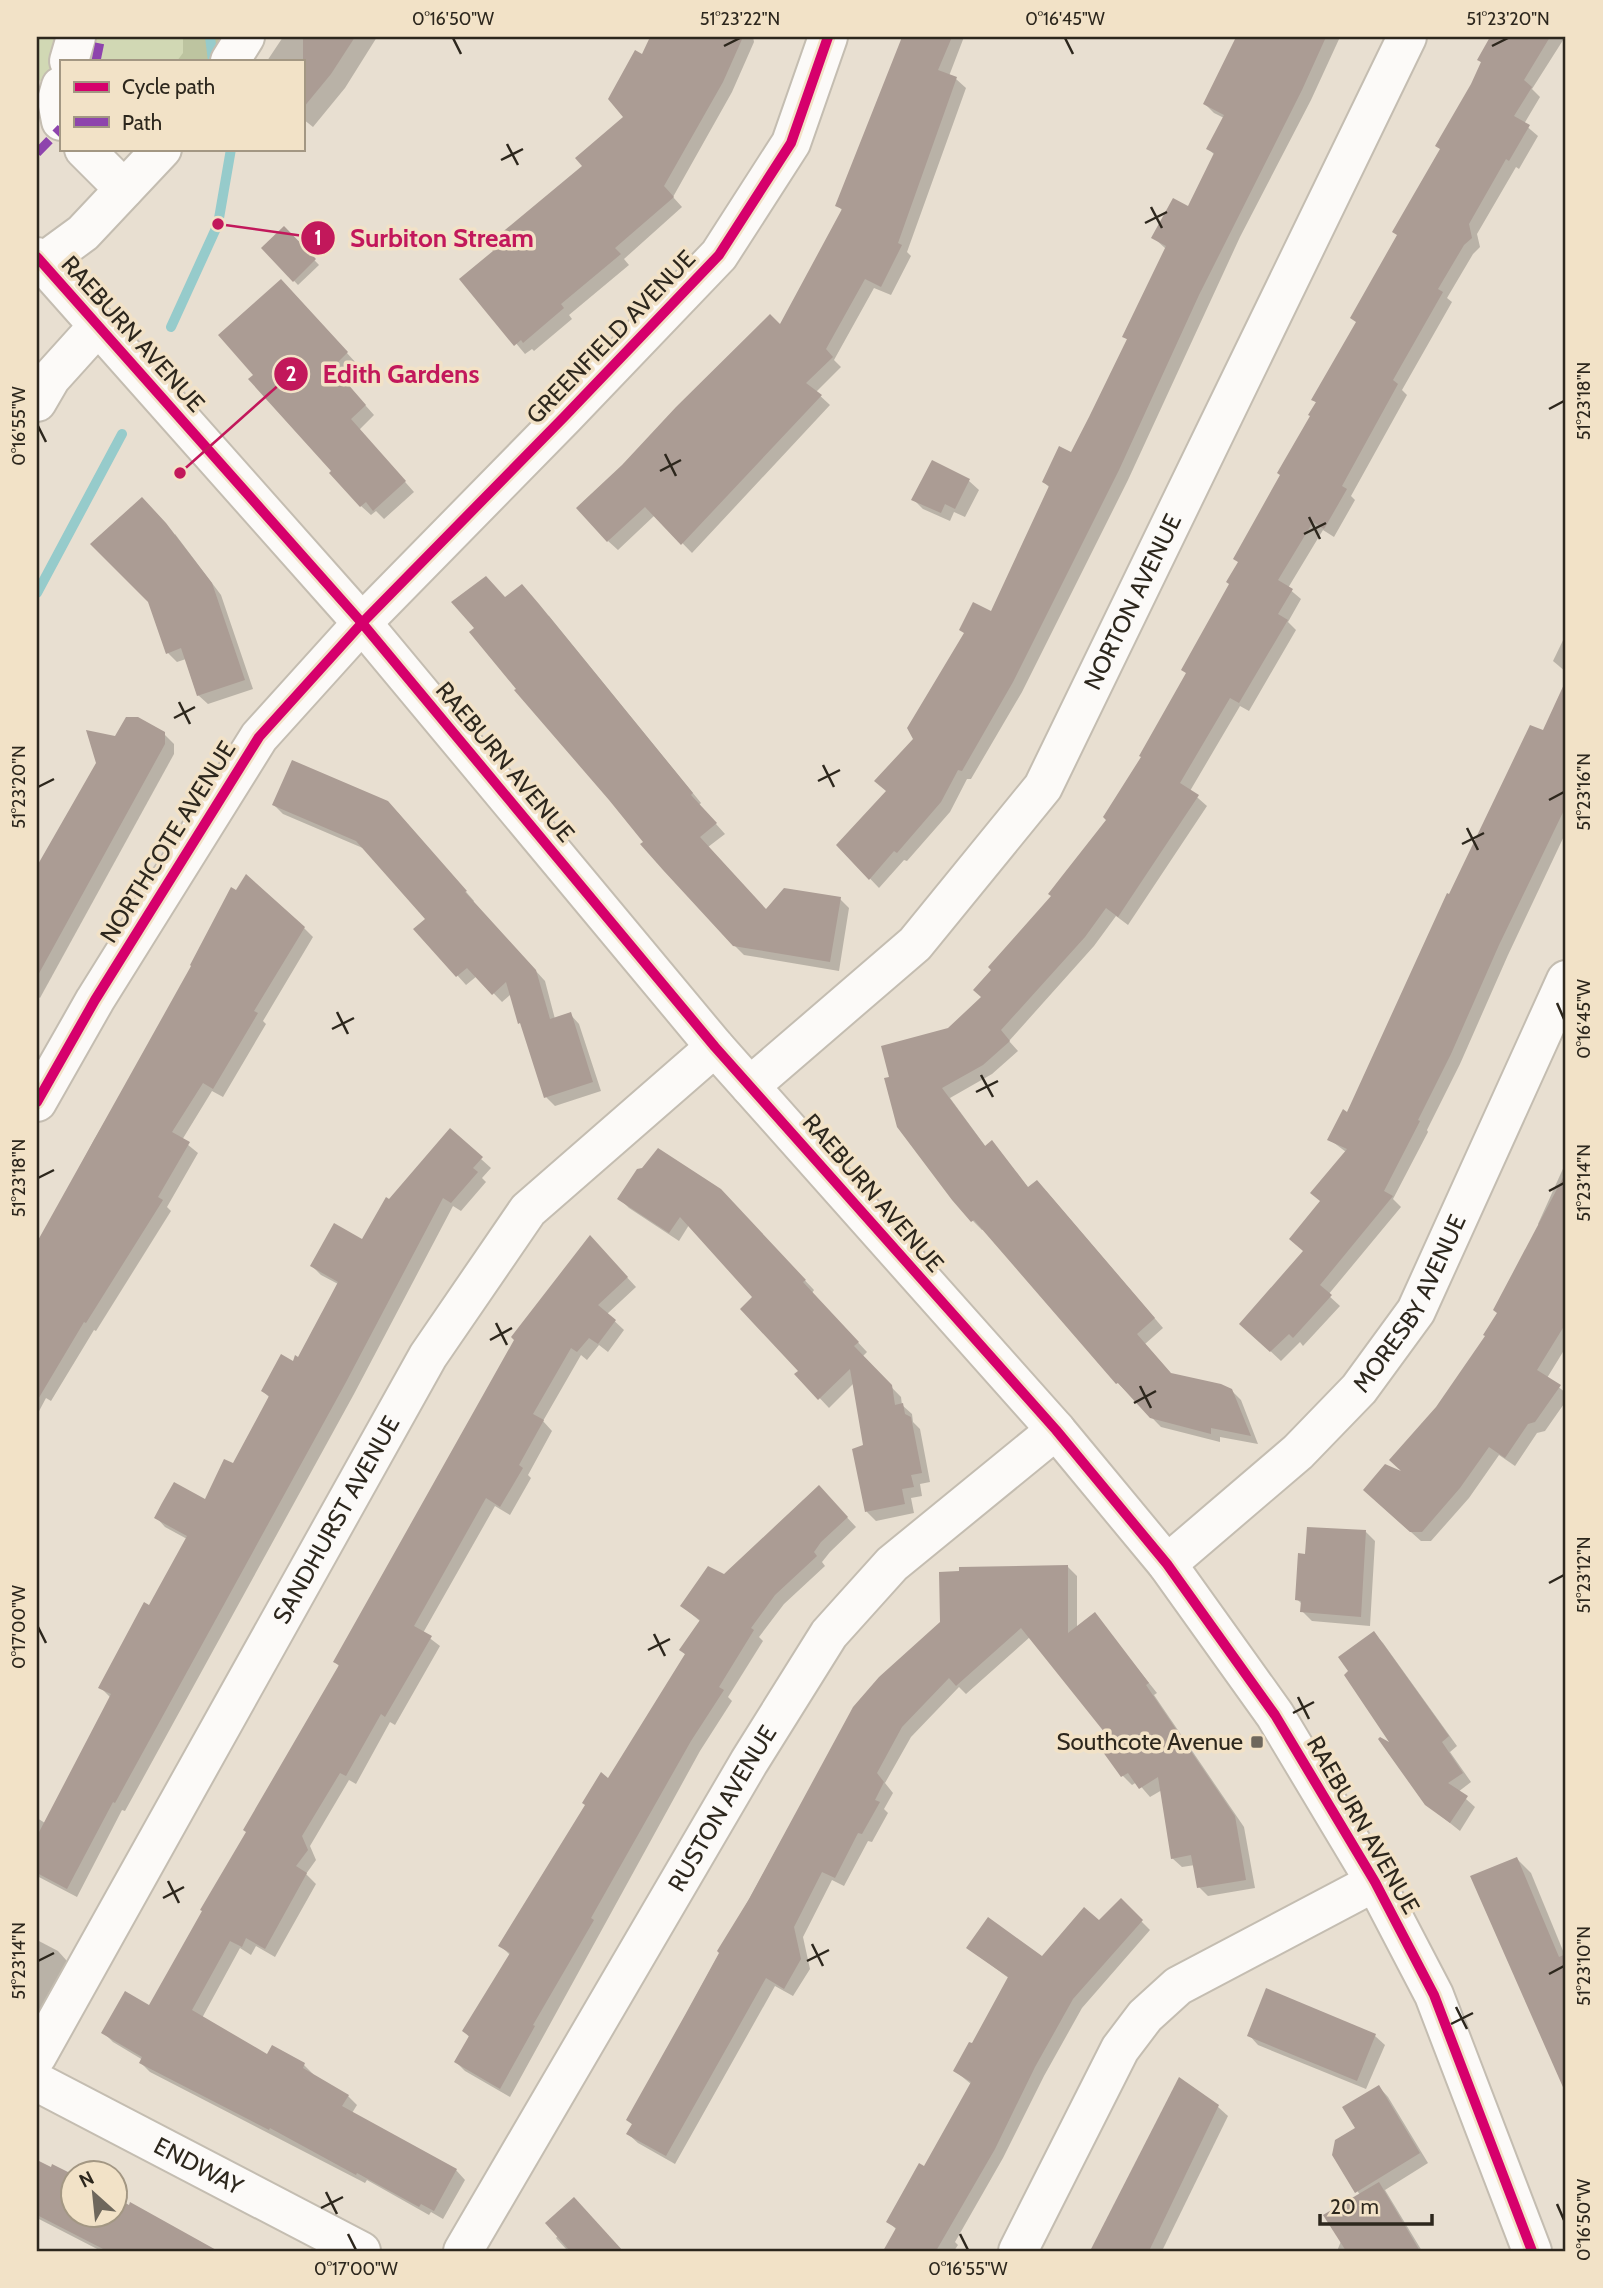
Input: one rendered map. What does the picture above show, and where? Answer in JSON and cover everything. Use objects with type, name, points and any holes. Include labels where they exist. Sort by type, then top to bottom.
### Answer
[{"type":"street","points":[[69,60],[76,37]]},
{"type":"street","name":"GREENFIELD AVENUE","points":[[362,623],[719,255],[791,143],[828,37]]},
{"type":"street","name":"NORTON AVENUE","points":[[750,1086],[915,944],[1042,788],[1407,37]]},
{"type":"street","points":[[60,90],[57,100],[60,116]]},
{"type":"street","points":[[85,150],[124,189]]},
{"type":"street","points":[[39,260],[83,233],[161,150]]},
{"type":"street","name":"RAEBURN AVENUE","points":[[39,260],[362,623],[715,1047],[1056,1430],[1167,1564],[1275,1715],[1375,1882],[1434,1995],[1532,2251]]},
{"type":"street","points":[[37,402],[51,378],[97,327]]},
{"type":"street","name":"NORTHCOTE AVENUE","points":[[37,1102],[95,1000],[259,737],[362,623]]},
{"type":"street","name":"MORESBY AVENUE","points":[[1167,1564],[1298,1452],[1359,1389],[1416,1311],[1566,980]]},
{"type":"street","name":"SANDHURST AVENUE","points":[[37,2056],[428,1356],[528,1210],[715,1047]]},
{"type":"street","name":"RUSTON AVENUE","points":[[463,2251],[748,1762],[829,1634],[892,1564],[1056,1430]]},
{"type":"street","points":[[1018,2251],[1119,2049],[1145,2016],[1178,1986],[1375,1882]]},
{"type":"street","name":"ENDWAY","points":[[37,2082],[361,2251]]},
{"type":"green space","points":[[37,37],[232,37],[224,60],[60,60],[60,99],[37,78]]},
{"type":"green space","points":[[183,37],[232,37],[224,60],[178,60],[183,53]]},
{"type":"building","points":[[303,37],[355,37],[331,74],[304,107]]},
{"type":"building","points":[[650,37],[743,37],[723,82],[664,186],[674,197],[615,248],[621,254],[561,304],[564,308],[523,343],[521,340],[514,346],[459,279],[493,251],[487,245],[582,166],[575,158],[623,117],[608,99],[635,50],[642,54]]},
{"type":"building","points":[[902,37],[952,37],[938,70],[957,77],[898,243],[902,245],[881,287],[865,279],[826,349],[833,357],[806,383],[822,395],[681,545],[645,507],[607,542],[576,508],[622,465],[770,314],[780,324],[842,209],[835,206]]},
{"type":"building","points":[[1236,37],[1326,37],[1199,295],[1119,470],[1013,682],[941,802],[897,853],[894,851],[869,880],[836,845],[886,791],[874,781],[913,739],[907,728],[964,633],[959,630],[973,602],[991,611],[1049,486],[1042,482],[1059,446],[1071,452],[1089,417],[1127,339],[1122,337],[1166,246],[1151,238],[1173,198],[1188,206],[1214,153],[1206,149],[1224,115],[1203,104]]},
{"type":"building","points":[[1490,37],[1550,37],[1524,80],[1532,87],[1514,116],[1530,125],[1509,161],[1506,159],[1469,224],[1472,238],[1464,245],[1438,289],[1443,292],[1393,380],[1398,384],[1342,486],[1347,489],[1324,529],[1313,522],[1278,580],[1293,589],[1278,614],[1288,620],[1239,703],[1230,698],[1180,783],[1199,795],[1118,917],[1106,908],[1085,937],[1001,1030],[1010,1041],[983,1065],[942,1088],[985,1146],[992,1140],[1028,1187],[1037,1180],[1155,1318],[1137,1334],[1171,1373],[1232,1389],[1251,1436],[1211,1428],[1211,1434],[1150,1418],[1118,1383],[1116,1384],[974,1220],[971,1222],[952,1200],[897,1127],[884,1078],[889,1077],[881,1046],[948,1028],[981,997],[973,990],[991,970],[988,967],[1051,896],[1048,894],[1106,820],[1103,817],[1141,757],[1139,756],[1186,673],[1181,670],[1229,584],[1226,582],[1238,562],[1233,559],[1310,416],[1308,415],[1316,402],[1311,400],[1356,322],[1350,318],[1397,235],[1392,232],[1440,149],[1435,146],[1471,84],[1481,62],[1477,60]]},
{"type":"building","points":[[284,226],[316,259],[293,282],[261,248]]},
{"type":"building","points":[[281,279],[348,352],[333,367],[366,405],[351,419],[406,481],[373,511],[366,502],[360,507],[329,473],[331,471],[248,379],[253,375],[218,335]]},
{"type":"building","points":[[932,460],[970,479],[955,509],[945,504],[941,513],[911,500]]},
{"type":"building","points":[[142,497],[166,523],[212,583],[245,680],[197,696],[181,648],[166,654],[148,602],[90,544]]},
{"type":"building","points":[[486,576],[505,597],[522,584],[539,604],[693,793],[691,795],[717,823],[700,837],[766,909],[784,888],[841,897],[830,962],[733,946],[663,870],[640,844],[643,842],[609,800],[514,690],[516,689],[469,632],[474,628],[451,602]]},
{"type":"building","points":[[1566,680],[1566,806],[1499,945],[1451,1054],[1418,1120],[1420,1121],[1384,1191],[1393,1196],[1320,1285],[1332,1295],[1293,1338],[1289,1334],[1270,1352],[1239,1324],[1303,1251],[1289,1239],[1320,1201],[1310,1193],[1347,1149],[1327,1140],[1343,1109],[1347,1112],[1447,893],[1449,894],[1530,725],[1543,730]]},
{"type":"building","points":[[126,717],[138,717],[165,732],[165,744],[37,977],[37,866],[96,763],[86,730],[115,736]]},
{"type":"building","points":[[292,760],[388,801],[536,970],[550,1019],[571,1012],[593,1082],[544,1098],[506,982],[492,995],[467,968],[456,977],[413,929],[425,919],[356,841],[272,805]]},
{"type":"building","points":[[246,874],[305,927],[254,1011],[258,1013],[213,1089],[203,1083],[172,1132],[190,1142],[158,1197],[163,1200],[86,1323],[84,1322],[37,1401],[37,1242],[191,966],[231,887],[236,890]]},
{"type":"building","points":[[450,1128],[483,1157],[473,1168],[478,1172],[451,1203],[443,1198],[345,1384],[67,1889],[37,1873],[37,1836],[111,1694],[98,1688],[144,1602],[149,1605],[187,1536],[154,1518],[174,1482],[205,1499],[224,1459],[233,1463],[269,1396],[261,1391],[281,1354],[293,1361],[295,1355],[298,1357],[338,1282],[310,1266],[334,1223],[362,1239],[386,1197],[389,1199]]},
{"type":"building","points":[[658,1148],[721,1189],[806,1280],[803,1282],[859,1342],[854,1346],[892,1385],[895,1405],[903,1403],[905,1414],[911,1417],[922,1473],[911,1475],[914,1487],[902,1489],[905,1504],[865,1512],[852,1449],[863,1445],[850,1369],[818,1400],[794,1374],[798,1371],[740,1309],[752,1297],[680,1217],[669,1233],[617,1199],[637,1169],[642,1168]]},
{"type":"building","points":[[1566,1172],[1566,1323],[1537,1370],[1561,1385],[1535,1422],[1528,1424],[1505,1458],[1489,1447],[1460,1488],[1422,1532],[1410,1532],[1363,1490],[1385,1464],[1401,1471],[1389,1460],[1436,1407],[1485,1336],[1483,1335],[1497,1313],[1493,1310]]},
{"type":"building","points":[[590,1235],[628,1277],[598,1305],[616,1320],[598,1344],[589,1338],[577,1352],[571,1348],[533,1414],[544,1420],[519,1465],[523,1468],[500,1507],[486,1498],[414,1626],[432,1636],[385,1717],[381,1714],[346,1776],[340,1773],[302,1836],[308,1850],[296,1866],[307,1873],[265,1949],[246,1938],[242,1947],[230,1941],[192,2010],[267,2054],[272,2045],[305,2063],[303,2068],[349,2095],[342,2106],[457,2169],[434,2211],[421,2204],[419,2207],[270,2128],[269,2130],[139,2063],[142,2057],[101,2033],[125,1991],[149,2005],[246,1832],[243,1830],[339,1665],[333,1662],[514,1340],[511,1337]]},
{"type":"building","points":[[819,1485],[848,1517],[821,1542],[814,1552],[817,1556],[775,1595],[751,1628],[754,1630],[719,1687],[724,1690],[691,1741],[591,1918],[594,1920],[533,2025],[535,2026],[500,2089],[454,2062],[469,2036],[462,2031],[510,1953],[498,1946],[585,1805],[582,1803],[601,1772],[608,1778],[685,1654],[679,1650],[700,1620],[680,1606],[708,1566],[724,1574]]},
{"type":"building","points":[[1307,1527],[1366,1530],[1361,1617],[1300,1612],[1301,1601],[1295,1600],[1298,1553],[1305,1554]]},
{"type":"building","points":[[1068,1565],[1068,1633],[1095,1612],[1149,1683],[1146,1685],[1235,1816],[1246,1880],[1197,1888],[1191,1855],[1171,1859],[1158,1777],[1139,1789],[1128,1773],[1121,1777],[1095,1741],[1105,1733],[1021,1628],[956,1686],[949,1678],[902,1727],[877,1773],[884,1782],[875,1800],[880,1802],[862,1834],[858,1833],[835,1878],[822,1872],[794,1927],[801,1959],[784,1989],[766,1978],[666,2156],[626,2134],[632,2124],[626,2120],[853,1707],[879,1677],[940,1622],[939,1572],[959,1571],[959,1567]]},
{"type":"building","points":[[1374,1631],[1449,1736],[1442,1742],[1463,1773],[1448,1783],[1468,1796],[1450,1823],[1425,1805],[1378,1739],[1380,1737],[1389,1742],[1344,1675],[1348,1671],[1338,1657]]},
{"type":"building","points":[[1517,1857],[1559,1957],[1566,1954],[1566,2094],[1470,1876]]},
{"type":"building","points":[[1121,1898],[1143,1920],[1073,1999],[1035,2067],[995,2149],[936,2251],[883,2251],[896,2228],[886,2222],[919,2163],[924,2166],[971,2082],[953,2071],[969,2042],[972,2043],[1008,1977],[966,1948],[988,1917],[1042,1956],[1084,1907],[1099,1920]]},
{"type":"building","points":[[1266,1988],[1376,2034],[1357,2081],[1247,2036]]},
{"type":"building","points":[[1179,2077],[1219,2105],[1149,2251],[1090,2251]]},
{"type":"building","points":[[1379,2085],[1420,2153],[1355,2193],[1332,2155],[1335,2140],[1355,2128],[1342,2107]]},
{"type":"building","points":[[37,2160],[60,2168],[60,2227],[37,2215]]},
{"type":"building","points":[[1379,2182],[1420,2251],[1346,2251],[1323,2215]]},
{"type":"building","points":[[574,2197],[623,2251],[570,2251],[545,2223]]},
{"type":"building","points":[[130,2202],[218,2251],[107,2251],[62,2228],[130,2228]]},
{"type":"waterway","points":[[210,37],[213,60]]},
{"type":"waterway","points":[[171,327],[218,224],[231,150]]},
{"type":"waterway","points":[[37,593],[122,434]]},
{"type":"marked path","points":[[96,60],[101,37]]},
{"type":"marked path","points":[[37,153],[60,129]]},
{"type":"cycle path","points":[[37,1102],[95,1000],[259,737],[362,623],[719,255],[791,143],[828,37]]},
{"type":"cycle path","points":[[37,257],[362,623],[715,1047],[1056,1430],[1167,1564],[1275,1715],[1375,1882],[1434,1995],[1532,2251]]},
{"type":"place","name":"Surbiton Stream","points":[[218,224]]},
{"type":"place","name":"Edith Gardens","points":[[180,473]]},
{"type":"place","name":"Southcote Avenue","points":[[1257,1742]]}]
